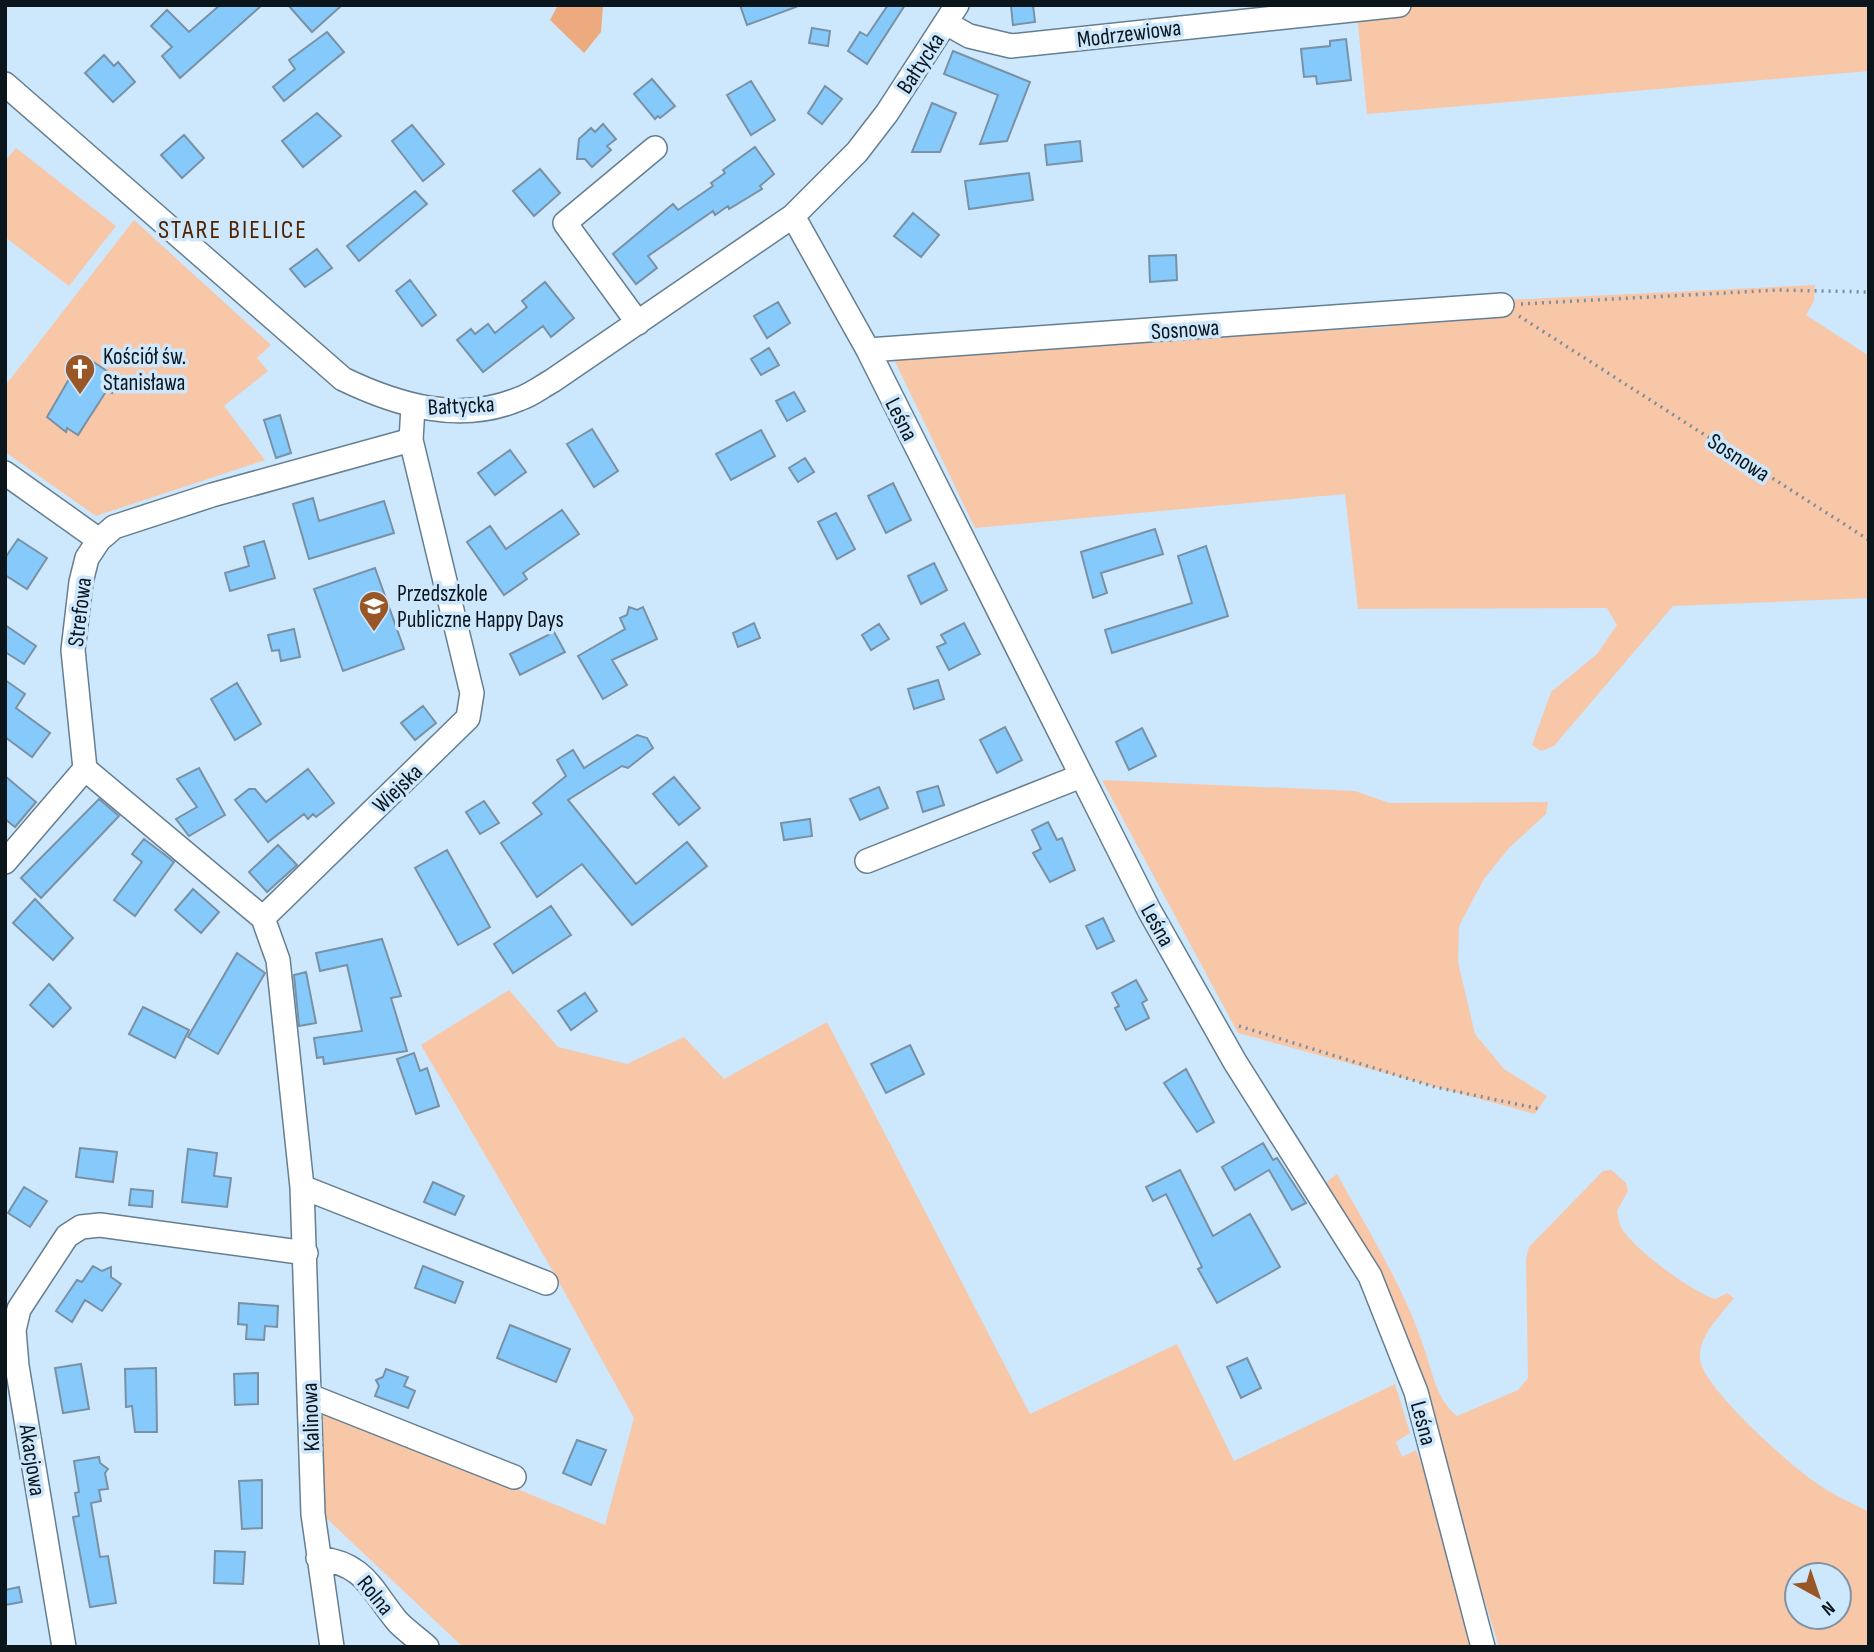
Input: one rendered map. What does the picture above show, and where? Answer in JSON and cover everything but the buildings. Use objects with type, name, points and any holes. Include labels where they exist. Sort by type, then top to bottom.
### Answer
[{"type":"street","name":"Modrzewiowa","points":[[951,14],[969,36],[1012,46],[1399,5]]},
{"type":"street","name":"Bałtycka","points":[[5,84],[322,364],[343,379],[381,398],[413,407],[483,408],[519,400],[638,323],[793,216],[864,142],[887,113],[951,14]]},
{"type":"street","points":[[638,323],[565,223],[655,148]]},
{"type":"street","name":"Leśna","points":[[793,216],[868,351],[1129,872],[1217,1032],[1370,1276],[1387,1314],[1428,1433],[1483,1647]]},
{"type":"street","name":"Sosnowa","points":[[868,351],[1502,305]]},
{"type":"street","name":"Wiejska","points":[[263,918],[468,718],[472,706],[472,693],[411,440],[413,407]]},
{"type":"street","points":[[5,473],[99,540],[114,527],[200,499],[411,440]]},
{"type":"street","name":"Strefowa","points":[[85,769],[73,650],[80,582],[87,558],[99,540]]},
{"type":"street","points":[[5,862],[85,769],[263,918]]},
{"type":"street","points":[[867,861],[1081,776]]},
{"type":"street","name":"Kalinowa","points":[[263,918],[278,960],[302,1187],[313,1514],[332,1647]]},
{"type":"street","points":[[302,1187],[546,1283]]},
{"type":"street","name":"Akacjowa","points":[[64,1647],[17,1366],[14,1330],[19,1309],[67,1236],[81,1227],[100,1225],[306,1253]]},
{"type":"street","points":[[310,1396],[514,1477]]},
{"type":"street","name":"Rolna","points":[[318,1558],[339,1561],[358,1570],[399,1623],[426,1647]]},
{"type":"path","points":[[1502,305],[1779,290],[1869,292]]},
{"type":"path","name":"Sosnowa","points":[[1502,305],[1869,540]]},
{"type":"path","points":[[1217,1032],[1235,1025],[1435,1087],[1539,1109]]},
{"type":"shaded area","points":[[558,5],[603,5],[601,32],[584,53],[550,20]]},
{"type":"shaded area","points":[[1356,5],[1869,5],[1869,71],[1367,114]]},
{"type":"shaded area","points":[[16,148],[116,226],[69,286],[5,237],[5,161]]},
{"type":"shaded area","points":[[134,220],[271,345],[257,358],[268,371],[224,406],[265,460],[96,516],[5,452],[5,386]]},
{"type":"shaded area","points":[[1815,285],[1814,301],[1806,315],[1869,356],[1869,598],[1673,606],[1554,746],[1541,751],[1532,745],[1551,692],[1597,654],[1617,625],[1607,608],[1358,609],[1345,494],[975,528],[891,353],[1389,327],[1385,306]]},
{"type":"shaded area","points":[[1102,780],[1355,791],[1389,803],[1548,802],[1546,814],[1509,848],[1484,879],[1459,926],[1458,962],[1475,1034],[1504,1069],[1547,1096],[1535,1114],[1238,1033]]},
{"type":"shaded area","points":[[509,990],[558,1047],[627,1064],[684,1037],[724,1079],[827,1022],[1030,1414],[1177,1344],[1234,1461],[1395,1384],[1410,1433],[1396,1442],[1402,1457],[1416,1450],[1423,1468],[1470,1647],[463,1647],[324,1516],[322,1409],[605,1525],[634,1418],[554,1273],[421,1045]]},
{"type":"shaded area","points":[[1611,1170],[1626,1183],[1628,1191],[1617,1211],[1621,1227],[1627,1236],[1650,1257],[1693,1288],[1716,1299],[1727,1293],[1734,1298],[1703,1341],[1700,1358],[1704,1371],[1747,1423],[1800,1471],[1825,1489],[1869,1512],[1869,1647],[1499,1647],[1477,1576],[1472,1582],[1438,1445],[1324,1184],[1337,1174],[1408,1307],[1441,1396],[1457,1416],[1518,1390],[1528,1378],[1526,1259],[1529,1247],[1603,1171]]},
{"type":"place","name":"Kościół św. Stanisława","points":[[80,396]]},
{"type":"place","name":"Przedszkole Publiczne Happy Days","points":[[374,633]]},
{"type":"district","name":"STARE BIELICE","points":[[233,229]]}]
